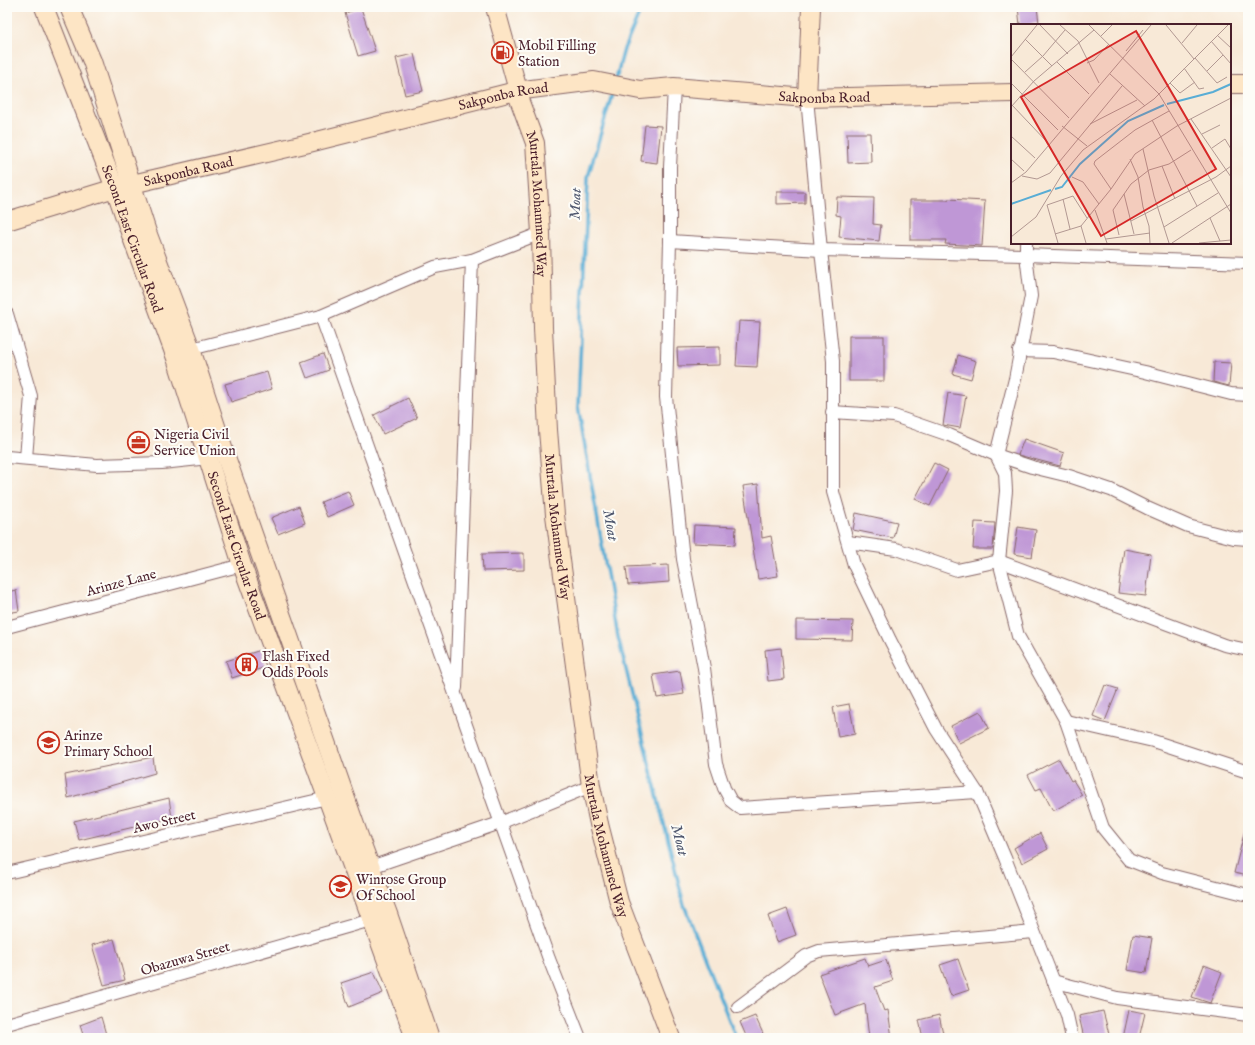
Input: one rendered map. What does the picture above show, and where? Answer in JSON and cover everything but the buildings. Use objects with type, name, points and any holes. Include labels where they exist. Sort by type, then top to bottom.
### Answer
[{"type":"main road","name":"Second East Circular Road","points":[[44,7],[123,186],[146,232],[191,349],[362,870],[371,920],[415,1038]]},
{"type":"main road","name":"Second East Circular Road","points":[[69,7],[92,61],[123,186],[130,235],[176,358],[242,565],[327,798],[362,870],[388,914],[430,1038]]},
{"type":"main road","name":"Murtala Mohammed Way","points":[[495,7],[516,83],[516,91],[535,143],[541,233],[543,328],[548,430],[555,515],[590,786],[619,902],[671,1038]]},
{"type":"main road","points":[[807,98],[811,7]]},
{"type":"main road","name":"Sakponba Road","points":[[7,221],[123,186],[309,143],[516,91],[594,82],[640,90],[674,87],[807,98],[1011,93]]},
{"type":"main road","points":[[1231,84],[1248,84]]},
{"type":"street","points":[[674,87],[670,167],[670,242],[666,397],[683,559],[704,668],[716,764],[724,788],[731,801],[740,808],[977,792]]},
{"type":"street","points":[[807,98],[833,361],[833,492],[854,565],[890,640],[936,729],[977,792],[1067,1015],[1072,1038]]},
{"type":"street","points":[[191,349],[321,316],[436,267],[472,260],[541,233]]},
{"type":"street","points":[[670,242],[821,250],[1026,249],[1248,264]]},
{"type":"street","points":[[1026,249],[1031,296],[1019,351],[1015,379],[996,455],[1005,473],[1006,491],[999,562],[1018,636],[1066,721],[1103,828],[1128,860],[1162,874],[1248,895]]},
{"type":"street","points":[[455,695],[472,260]]},
{"type":"street","points":[[7,314],[31,396],[26,458]]},
{"type":"street","points":[[321,316],[549,960],[580,1038]]},
{"type":"street","points":[[1019,351],[1053,352],[1145,372],[1231,394],[1248,395]]},
{"type":"street","points":[[832,412],[894,416],[949,435],[996,455],[1111,490],[1188,526],[1234,538],[1248,539]]},
{"type":"street","points":[[7,457],[97,465],[162,463],[209,458]]},
{"type":"street","points":[[848,542],[896,548],[957,570],[999,562],[1209,640],[1248,650]]},
{"type":"street","name":"Arinze Lane","points":[[7,627],[242,565]]},
{"type":"street","points":[[1066,721],[1153,741],[1248,772]]},
{"type":"street","points":[[362,870],[500,823],[590,786]]},
{"type":"street","name":"Awo Street","points":[[7,873],[327,798]]},
{"type":"street","name":"Obazuwa Street","points":[[7,1024],[371,920]]},
{"type":"street","points":[[738,1008],[806,956],[819,951],[1034,932]]},
{"type":"street","points":[[1053,981],[1117,998],[1248,1015]]},
{"type":"waterway","name":"Moat","points":[[616,79],[624,49],[642,7]]},
{"type":"waterway","name":"Moat","points":[[613,91],[588,177],[578,406],[618,637],[684,905],[736,1038]]},
{"type":"place","name":"Mobil Filling Station","points":[[502,53]]},
{"type":"place","name":"Nigeria Civil Service Union","points":[[138,442]]},
{"type":"place","name":"Flash Fixed Odds Pools","points":[[246,664]]},
{"type":"place","name":"Arinze Primary School","points":[[49,743]]},
{"type":"place","name":"Winrose Group Of School","points":[[340,887]]}]
